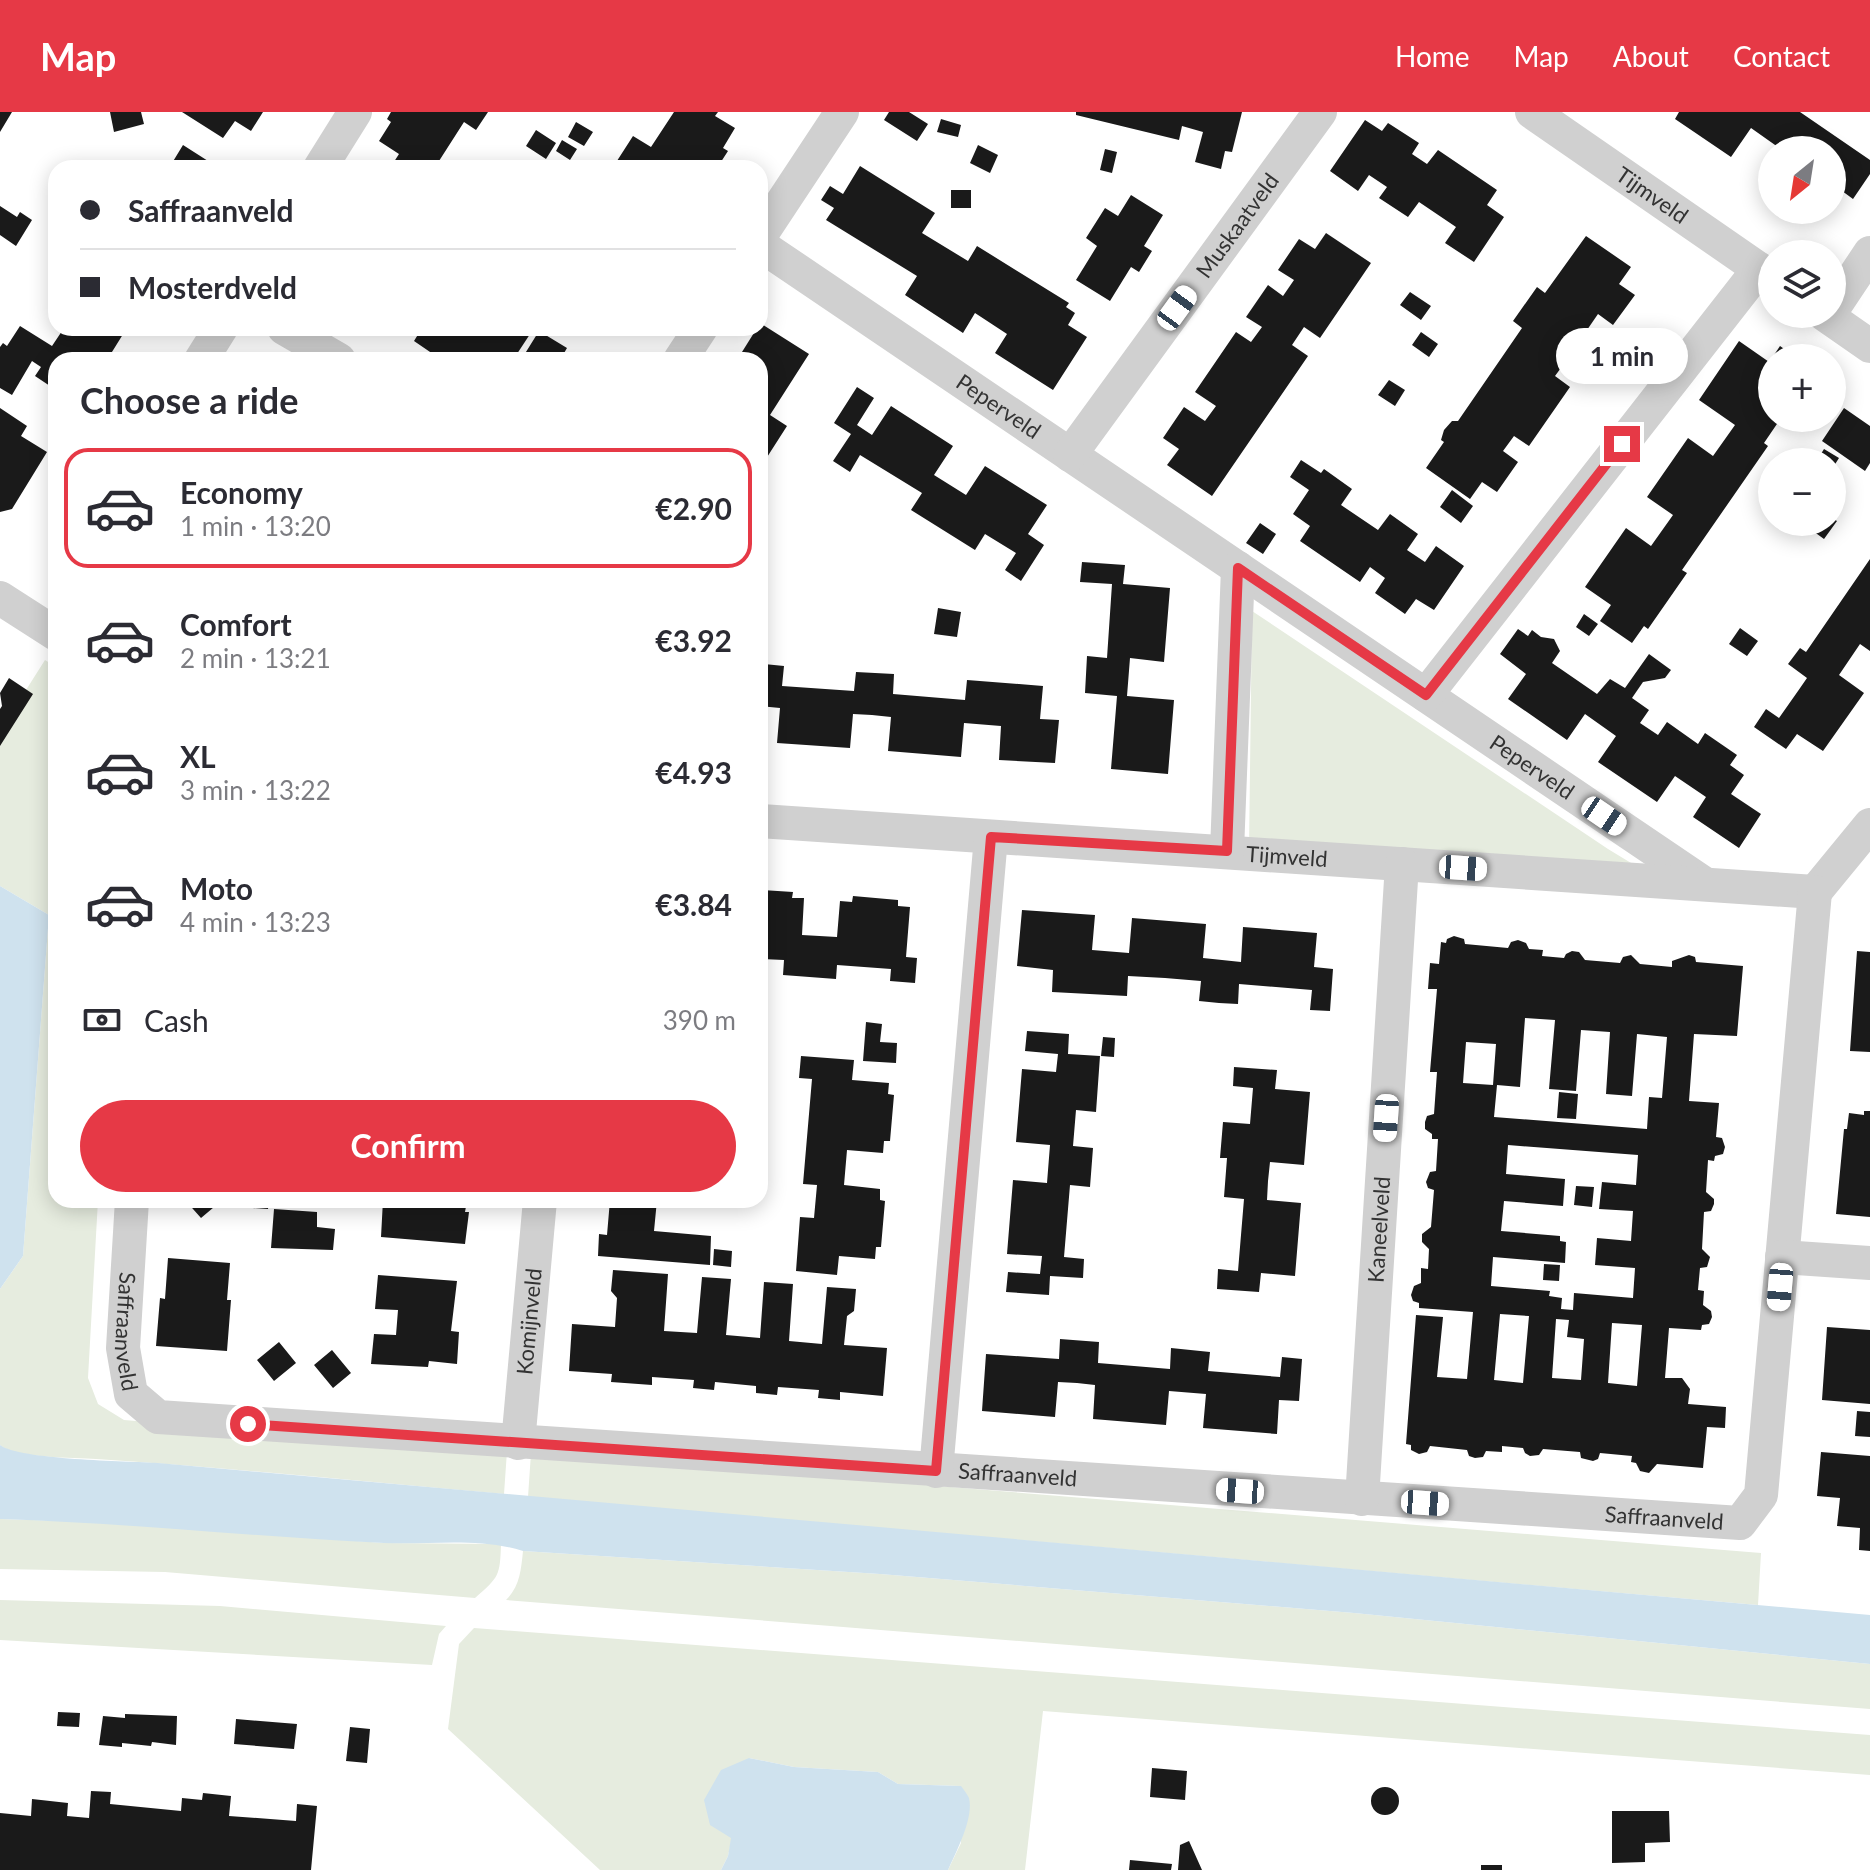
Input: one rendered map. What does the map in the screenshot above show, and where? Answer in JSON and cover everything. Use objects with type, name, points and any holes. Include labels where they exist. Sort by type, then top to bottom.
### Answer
[{"type":"street","points":[[325,160],[355,112]]},
{"type":"street","points":[[768,224],[842,112]]},
{"type":"street","name":"Muskaatveld","points":[[1070,455],[1320,112]]},
{"type":"street","name":"Tijmveld","points":[[1532,112],[1758,267]]},
{"type":"street","name":"Peperveld","points":[[768,250],[1705,884]]},
{"type":"street","points":[[1846,288],[1870,253]]},
{"type":"street","points":[[1426,695],[1758,283]]},
{"type":"street","points":[[1846,328],[1870,346]]},
{"type":"street","points":[[298,336],[325,352]]},
{"type":"street","points":[[1227,851],[1238,568]]},
{"type":"street","points":[[0,598],[48,616]]},
{"type":"street","name":"Tijmveld","points":[[768,822],[1815,892]]},
{"type":"street","points":[[1815,892],[1870,825]]},
{"type":"street","points":[[936,1471],[991,837]]},
{"type":"street","name":"Kaneelveld","points":[[1362,1499],[1402,864]]},
{"type":"street","name":"Saffraanveld","points":[[132,1208],[123,1348],[131,1394],[158,1417],[1740,1523],[1761,1495],[1815,892]]},
{"type":"street","name":"Komijnveld","points":[[518,1443],[539,1208]]},
{"type":"street","points":[[1782,1257],[1870,1263]]},
{"type":"shaded area","points":[[1252,611],[1608,849],[1636,866],[1249,850]]},
{"type":"shaded area","points":[[45,660],[48,662],[48,914],[0,886],[0,731]]},
{"type":"shaded area","points":[[48,928],[48,1208],[98,1208],[88,1378],[98,1404],[124,1420],[507,1451],[504,1494],[45,1456],[8,1450],[0,1445],[0,1289],[23,1256]]},
{"type":"shaded area","points":[[531,1453],[1761,1553],[1758,1605],[528,1497]]},
{"type":"shaded area","points":[[0,1519],[96,1522],[384,1543],[501,1544],[501,1555],[497,1575],[475,1598],[165,1572],[0,1569]]},
{"type":"shaded area","points":[[523,1551],[880,1574],[1354,1613],[1870,1664],[1870,1709],[506,1600],[517,1583]]},
{"type":"shaded area","points":[[0,1600],[220,1606],[446,1626],[439,1634],[432,1665],[0,1640]]},
{"type":"shaded area","points":[[474,1628],[1870,1735],[1870,1775],[1043,1711],[1025,1870],[948,1870],[961,1843],[961,1786],[898,1784],[878,1772],[794,1767],[749,1758],[728,1856],[721,1870],[600,1870],[448,1729],[459,1644]]},
{"type":"water","points":[[0,886],[48,914],[48,928],[23,1256],[0,1289]]},
{"type":"water","points":[[0,1445],[50,1457],[158,1463],[1870,1615],[1870,1664],[1354,1613],[880,1574],[523,1551],[489,1544],[384,1543],[0,1519]]},
{"type":"water","points":[[749,1758],[794,1767],[878,1772],[898,1784],[961,1786],[969,1798],[969,1815],[948,1870],[721,1870],[728,1856],[731,1838],[710,1825],[704,1800],[721,1770]]},
{"type":"building","points":[[0,112],[12,112],[0,132]]},
{"type":"building","points":[[110,112],[141,112],[144,124],[114,132]]},
{"type":"building","points":[[182,112],[263,112],[251,131],[235,121],[223,138]]},
{"type":"building","points":[[391,112],[488,112],[476,130],[464,122],[440,160],[395,160],[399,154],[379,141],[391,122],[387,119]]},
{"type":"building","points":[[674,112],[718,112],[715,116],[735,128],[723,148],[728,151],[722,160],[618,160],[633,136],[651,147]]},
{"type":"building","points":[[889,112],[909,112],[928,124],[917,141],[884,120]]},
{"type":"building","points":[[1076,112],[1242,112],[1232,152],[1225,151],[1221,169],[1195,162],[1203,132],[1182,126],[1179,140],[1076,115]]},
{"type":"building","points":[[1679,112],[1800,112],[1835,136],[1762,136],[1751,128],[1731,157],[1675,119]]},
{"type":"building","points":[[941,119],[961,125],[958,137],[937,132]]},
{"type":"building","points":[[1365,120],[1382,131],[1388,123],[1419,143],[1412,154],[1427,164],[1438,150],[1497,190],[1487,205],[1504,217],[1474,262],[1445,243],[1456,227],[1419,202],[1408,217],[1379,198],[1387,187],[1369,175],[1358,191],[1330,171]]},
{"type":"building","points":[[576,122],[593,132],[584,146],[568,137]]},
{"type":"building","points":[[536,130],[556,143],[546,159],[526,146]]},
{"type":"building","points":[[562,140],[577,149],[570,160],[556,151]]},
{"type":"building","points":[[1846,144],[1870,160],[1870,174],[1853,199],[1846,194]]},
{"type":"building","points":[[183,145],[206,160],[174,160]]},
{"type":"building","points":[[978,145],[998,155],[990,173],[970,163]]},
{"type":"building","points":[[1105,149],[1117,152],[1112,173],[1100,170]]},
{"type":"building","points":[[860,166],[935,213],[922,233],[968,261],[977,246],[1069,303],[1066,307],[1075,313],[1068,325],[1087,337],[1053,390],[995,353],[1007,334],[975,313],[963,333],[905,295],[917,276],[826,220],[834,208],[821,200],[830,186],[843,194]]},
{"type":"building","points":[[951,190],[971,190],[971,208],[951,208]]},
{"type":"building","points":[[1131,195],[1163,215],[1144,246],[1152,251],[1139,272],[1131,267],[1110,301],[1076,280],[1097,246],[1086,238],[1105,208],[1118,216]]},
{"type":"building","points":[[0,206],[17,217],[20,212],[32,220],[16,246],[0,235]]},
{"type":"building","points":[[1326,233],[1371,263],[1320,338],[1304,327],[1292,345],[1308,356],[1212,496],[1167,465],[1179,449],[1163,438],[1184,407],[1205,421],[1216,406],[1195,392],[1236,332],[1251,342],[1262,327],[1246,317],[1268,285],[1283,296],[1294,280],[1278,270],[1299,239],[1315,249]]},
{"type":"building","points":[[1586,236],[1631,267],[1619,284],[1635,295],[1613,325],[1598,314],[1587,330],[1602,340],[1581,371],[1566,361],[1555,376],[1570,387],[1529,446],[1514,436],[1503,451],[1518,462],[1497,492],[1482,482],[1470,499],[1426,468],[1444,442],[1441,440],[1444,430],[1452,421],[1458,421],[1522,328],[1513,321],[1537,287],[1545,293]]},
{"type":"building","points":[[1410,292],[1431,306],[1421,320],[1400,305]]},
{"type":"building","points":[[20,326],[52,346],[59,336],[122,336],[112,352],[48,352],[48,385],[35,376],[41,367],[32,361],[12,395],[0,388],[0,347],[3,343],[7,346]]},
{"type":"building","points":[[768,328],[809,354],[770,415],[787,426],[768,456],[768,352],[742,352],[752,336],[768,336]]},
{"type":"building","points":[[1421,332],[1438,344],[1429,357],[1412,345]]},
{"type":"building","points":[[417,336],[529,336],[518,352],[430,352],[414,341]]},
{"type":"building","points":[[536,336],[547,336],[567,348],[565,352],[526,352]]},
{"type":"building","points":[[1739,341],[1758,354],[1758,432],[1771,432],[1764,443],[1768,446],[1758,448],[1758,460],[1682,570],[1687,573],[1648,629],[1644,626],[1632,643],[1600,621],[1611,605],[1585,587],[1626,528],[1651,546],[1673,515],[1647,497],[1688,438],[1713,456],[1735,425],[1699,400]]},
{"type":"building","points":[[1389,380],[1405,390],[1395,406],[1378,395]]},
{"type":"building","points":[[857,387],[874,398],[857,425],[872,435],[891,406],[953,446],[934,475],[966,495],[985,466],[1047,505],[1028,534],[1044,545],[1021,581],[1005,570],[1016,553],[985,534],[975,550],[911,510],[922,493],[860,455],[850,472],[833,461],[851,434],[834,423]]},
{"type":"building","points":[[0,408],[27,426],[21,436],[47,452],[12,509],[0,512]]},
{"type":"building","points":[[1846,409],[1870,426],[1870,463],[1865,471],[1846,458],[1846,448],[1832,448],[1822,441],[1828,432],[1846,432]]},
{"type":"building","points":[[1301,460],[1321,473],[1324,469],[1352,489],[1341,505],[1378,530],[1390,514],[1418,534],[1407,550],[1425,562],[1436,546],[1464,566],[1434,610],[1416,599],[1405,614],[1375,593],[1385,578],[1370,567],[1360,582],[1300,541],[1310,526],[1293,514],[1309,490],[1290,477]]},
{"type":"building","points":[[1452,490],[1473,506],[1461,523],[1440,507]]},
{"type":"building","points":[[1260,523],[1276,534],[1263,554],[1246,543]]},
{"type":"building","points":[[1870,559],[1870,651],[1860,644],[1839,675],[1864,693],[1823,751],[1797,734],[1786,749],[1754,727],[1766,709],[1779,718],[1807,678],[1788,664],[1800,648],[1806,652]]},
{"type":"building","points":[[1082,562],[1125,565],[1123,584],[1170,588],[1164,662],[1130,658],[1127,696],[1174,700],[1168,774],[1111,769],[1117,696],[1085,693],[1087,656],[1107,658],[1112,584],[1080,582]]},
{"type":"building","points":[[938,608],[961,612],[957,637],[934,634]]},
{"type":"building","points":[[1584,614],[1598,624],[1589,636],[1576,627]]},
{"type":"building","points":[[1740,628],[1758,641],[1747,656],[1729,644]]},
{"type":"building","points":[[1518,629],[1528,636],[1532,630],[1541,637],[1554,639],[1560,651],[1552,663],[1597,694],[1610,679],[1625,688],[1649,654],[1671,670],[1665,678],[1643,682],[1632,698],[1649,710],[1640,723],[1658,735],[1667,722],[1698,744],[1705,733],[1737,755],[1730,765],[1744,775],[1731,794],[1761,814],[1739,848],[1693,817],[1706,797],[1675,776],[1657,802],[1598,762],[1616,736],[1585,714],[1567,740],[1508,699],[1526,674],[1500,654]]},
{"type":"building","points":[[768,664],[784,666],[782,686],[854,691],[856,672],[894,674],[893,694],[965,700],[967,680],[1043,686],[1040,719],[1059,720],[1055,763],[999,760],[1001,726],[964,723],[961,757],[888,751],[891,717],[872,715],[853,714],[850,748],[777,743],[780,708],[768,707]]},
{"type":"building","points":[[9,678],[33,694],[0,746],[0,693]]},
{"type":"building","points":[[768,890],[793,892],[792,898],[804,898],[802,935],[837,937],[840,901],[852,902],[853,896],[898,900],[898,906],[910,907],[906,957],[917,958],[915,983],[890,981],[891,969],[837,965],[836,979],[783,975],[784,960],[768,959]]},
{"type":"building","points":[[1022,910],[1095,915],[1092,950],[1129,953],[1132,918],[1206,924],[1203,958],[1241,962],[1243,927],[1317,933],[1314,967],[1333,969],[1330,1011],[1310,1010],[1312,990],[1239,984],[1238,1004],[1219,1003],[1199,1001],[1201,981],[1165,978],[1128,976],[1127,996],[1052,992],[1053,970],[1017,966]]},
{"type":"building","points":[[1454,936],[1464,939],[1465,944],[1508,948],[1511,942],[1518,940],[1526,943],[1529,949],[1543,950],[1542,956],[1564,958],[1572,951],[1579,952],[1585,960],[1620,963],[1623,957],[1631,955],[1640,964],[1672,967],[1672,961],[1689,955],[1695,957],[1696,962],[1743,966],[1737,1036],[1694,1034],[1689,1101],[1719,1103],[1716,1137],[1722,1138],[1725,1147],[1723,1154],[1715,1156],[1714,1161],[1708,1160],[1706,1192],[1714,1199],[1714,1204],[1711,1211],[1704,1212],[1702,1249],[1710,1257],[1707,1267],[1700,1268],[1698,1290],[1704,1291],[1703,1305],[1711,1311],[1712,1317],[1709,1324],[1702,1325],[1701,1330],[1669,1328],[1665,1378],[1682,1378],[1690,1389],[1688,1404],[1726,1407],[1725,1428],[1707,1427],[1703,1468],[1657,1464],[1649,1473],[1640,1471],[1636,1463],[1631,1462],[1632,1456],[1600,1453],[1598,1459],[1593,1461],[1581,1458],[1580,1452],[1543,1449],[1539,1455],[1530,1456],[1523,1448],[1502,1446],[1502,1452],[1486,1451],[1483,1457],[1475,1458],[1469,1456],[1467,1450],[1430,1446],[1427,1452],[1419,1454],[1406,1444],[1416,1315],[1443,1317],[1437,1377],[1467,1379],[1473,1312],[1419,1308],[1419,1303],[1413,1301],[1411,1295],[1414,1286],[1421,1283],[1421,1268],[1428,1269],[1429,1249],[1422,1242],[1422,1234],[1431,1227],[1434,1190],[1428,1188],[1426,1182],[1430,1172],[1436,1171],[1438,1139],[1432,1139],[1432,1134],[1425,1129],[1427,1116],[1434,1114],[1437,1072],[1430,1072],[1437,989],[1428,989],[1430,963],[1439,964],[1441,942],[1446,943]],"holes":[[[1525,1018],[1555,1020],[1549,1089],[1576,1091],[1581,1030],[1610,1032],[1606,1094],[1632,1096],[1637,1034],[1667,1037],[1662,1098],[1649,1097],[1647,1129],[1494,1117],[1497,1085],[1520,1087]],[[1466,1042],[1496,1044],[1493,1085],[1463,1083]],[[1508,1145],[1638,1155],[1636,1185],[1602,1182],[1599,1209],[1633,1211],[1631,1241],[1597,1238],[1595,1265],[1635,1268],[1633,1298],[1574,1293],[1573,1310],[1561,1309],[1562,1298],[1549,1296],[1550,1291],[1491,1286],[1493,1257],[1565,1263],[1566,1242],[1560,1241],[1560,1236],[1501,1231],[1504,1201],[1563,1206],[1565,1179],[1506,1174]],[[1500,1314],[1529,1316],[1523,1383],[1494,1380]],[[1556,1319],[1569,1320],[1567,1337],[1584,1339],[1581,1380],[1552,1378]],[[1612,1323],[1642,1325],[1637,1386],[1608,1383]]]},
{"type":"building","points":[[1857,951],[1870,952],[1870,1052],[1850,1051]]},
{"type":"building","points":[[866,1022],[882,1024],[880,1042],[897,1043],[896,1063],[863,1061]]},
{"type":"building","points":[[1027,1031],[1069,1034],[1068,1054],[1100,1056],[1096,1112],[1076,1110],[1073,1146],[1093,1148],[1090,1187],[1070,1185],[1064,1257],[1084,1259],[1083,1278],[1050,1276],[1049,1295],[1006,1292],[1008,1272],[1040,1274],[1042,1256],[1007,1254],[1013,1180],[1047,1183],[1050,1145],[1016,1142],[1022,1069],[1056,1072],[1058,1054],[1025,1051]]},
{"type":"building","points":[[1103,1037],[1115,1038],[1114,1057],[1101,1056]]},
{"type":"building","points":[[801,1056],[854,1060],[852,1080],[889,1083],[888,1094],[894,1095],[890,1141],[884,1141],[883,1153],[847,1150],[844,1185],[880,1189],[880,1200],[885,1201],[881,1247],[876,1247],[875,1259],[839,1256],[837,1275],[796,1271],[800,1217],[814,1218],[817,1185],[803,1184],[812,1079],[799,1078]]},
{"type":"building","points":[[1234,1067],[1277,1070],[1275,1089],[1310,1092],[1304,1165],[1270,1162],[1268,1181],[1267,1200],[1301,1203],[1295,1276],[1261,1273],[1259,1292],[1217,1289],[1218,1269],[1238,1271],[1244,1199],[1224,1197],[1227,1158],[1220,1158],[1223,1122],[1250,1124],[1253,1088],[1233,1086]]},
{"type":"building","points":[[1559,1092],[1578,1094],[1576,1119],[1557,1118]]},
{"type":"building","points":[[1864,1111],[1870,1111],[1870,1217],[1836,1214],[1844,1129],[1847,1129],[1849,1113],[1864,1115]]},
{"type":"building","points":[[1576,1186],[1594,1187],[1592,1207],[1574,1205]]},
{"type":"building","points":[[192,1208],[213,1208],[201,1218]]},
{"type":"building","points":[[383,1208],[466,1208],[465,1212],[469,1212],[465,1244],[381,1237]]},
{"type":"building","points":[[609,1208],[656,1208],[654,1231],[711,1236],[710,1265],[598,1256],[599,1234],[607,1235]]},
{"type":"building","points":[[274,1209],[317,1212],[317,1227],[335,1229],[333,1250],[271,1248]]},
{"type":"building","points":[[714,1249],[732,1251],[731,1267],[713,1265]]},
{"type":"building","points":[[168,1258],[230,1263],[227,1351],[156,1346],[160,1298],[165,1299]]},
{"type":"building","points":[[1544,1264],[1560,1265],[1559,1281],[1543,1280]]},
{"type":"building","points":[[613,1270],[668,1274],[664,1331],[697,1333],[702,1277],[731,1279],[726,1335],[760,1338],[764,1282],[793,1284],[789,1341],[822,1344],[827,1287],[856,1289],[854,1311],[847,1316],[844,1345],[887,1348],[883,1396],[840,1392],[840,1400],[818,1398],[819,1390],[778,1387],[777,1395],[756,1393],[756,1386],[715,1382],[714,1390],[693,1388],[694,1380],[652,1377],[652,1385],[611,1382],[612,1374],[569,1371],[572,1324],[615,1327],[617,1298],[611,1291]]},
{"type":"building","points":[[378,1275],[457,1281],[451,1331],[459,1332],[457,1364],[429,1361],[428,1367],[371,1364],[374,1334],[396,1335],[398,1310],[375,1309]]},
{"type":"building","points":[[1827,1327],[1870,1330],[1870,1404],[1822,1400]]},
{"type":"building","points":[[1060,1339],[1099,1342],[1098,1363],[1170,1369],[1171,1348],[1210,1352],[1208,1371],[1280,1377],[1282,1357],[1302,1359],[1299,1401],[1279,1400],[1277,1434],[1203,1428],[1206,1394],[1169,1391],[1166,1425],[1093,1419],[1095,1385],[1077,1383],[1058,1382],[1055,1417],[982,1411],[986,1354],[1059,1359]]},
{"type":"building","points":[[279,1342],[296,1363],[274,1381],[257,1360]]},
{"type":"building","points":[[332,1350],[351,1373],[333,1388],[314,1365]]},
{"type":"building","points":[[1857,1411],[1870,1412],[1870,1437],[1855,1436]]},
{"type":"building","points":[[1821,1452],[1870,1456],[1870,1551],[1859,1550],[1860,1528],[1837,1526],[1840,1498],[1817,1496]]},
{"type":"building","points":[[58,1712],[80,1713],[79,1727],[57,1726]]},
{"type":"building","points":[[125,1714],[177,1716],[176,1745],[152,1742],[151,1746],[122,1743],[122,1747],[99,1745],[103,1716],[125,1718]]},
{"type":"building","points":[[236,1719],[297,1724],[294,1749],[234,1744]]},
{"type":"building","points":[[350,1727],[370,1729],[367,1763],[346,1761]]},
{"type":"building","points":[[1152,1768],[1187,1771],[1185,1800],[1150,1797]]},
{"type":"building","points":[[1385,1787],[1395,1791],[1399,1801],[1395,1811],[1385,1815],[1375,1811],[1371,1801],[1375,1791]]},
{"type":"building","points":[[91,1791],[111,1792],[110,1804],[181,1811],[182,1798],[202,1800],[203,1793],[231,1796],[229,1816],[296,1821],[297,1804],[317,1806],[311,1870],[0,1870],[0,1813],[31,1816],[32,1799],[68,1803],[67,1816],[89,1818]]},
{"type":"building","points":[[1612,1811],[1669,1811],[1670,1842],[1645,1843],[1645,1862],[1612,1863]]},
{"type":"building","points":[[1189,1841],[1202,1870],[1178,1870],[1180,1845]]},
{"type":"building","points":[[1130,1860],[1172,1864],[1171,1870],[1129,1870]]},
{"type":"building","points":[[1481,1865],[1502,1865],[1502,1870],[1481,1870]]},
{"type":"route","points":[[248,1424],[936,1471],[991,837],[1227,851],[1238,568],[1426,695],[1622,444]]}]
